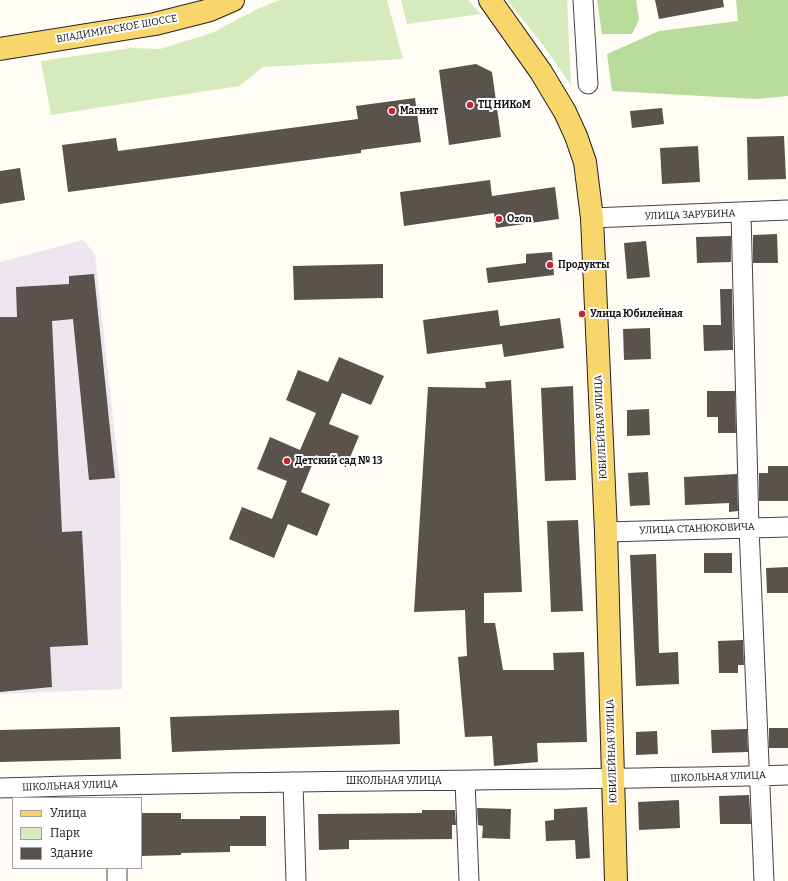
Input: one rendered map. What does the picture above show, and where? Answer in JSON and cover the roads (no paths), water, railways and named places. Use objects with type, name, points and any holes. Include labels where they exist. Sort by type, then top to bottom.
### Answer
[{"type":"main road","name":"ВЛАДИМИРСКОЕ ШОССЕ","points":[[0,49],[155,24],[210,10],[232,0]]},
{"type":"main road","name":"ЮБИЛЕЙНАЯ УЛИЦА","points":[[490,0],[541,72],[576,136],[585,162],[592,218],[606,532],[616,881]]},
{"type":"street","points":[[583,0],[588,84]]},
{"type":"street","name":"УЛИЦА ЗАРУБИНА","points":[[592,218],[788,210]]},
{"type":"street","points":[[741,213],[750,528],[764,881]]},
{"type":"street","name":"УЛИЦА СТАНЮКОВИЧА","points":[[606,532],[788,526]]},
{"type":"street","name":"ШКОЛЬНАЯ УЛИЦА","points":[[0,788],[113,791],[293,782],[613,780],[788,775]]},
{"type":"street","points":[[465,781],[469,881]]},
{"type":"street","points":[[293,782],[296,881]]},
{"type":"street","points":[[117,869],[117,881]]},
{"type":"place","name":"ТЦ НИКоМ","points":[[470,105]]},
{"type":"place","name":"Магнит","points":[[392,111]]},
{"type":"place","name":"Ozon","points":[[499,219]]},
{"type":"place","name":"Продукты","points":[[550,265]]},
{"type":"place","name":"Улица Юбилейная","points":[[582,314]]},
{"type":"place","name":"Детский сад № 13","points":[[287,461]]}]
